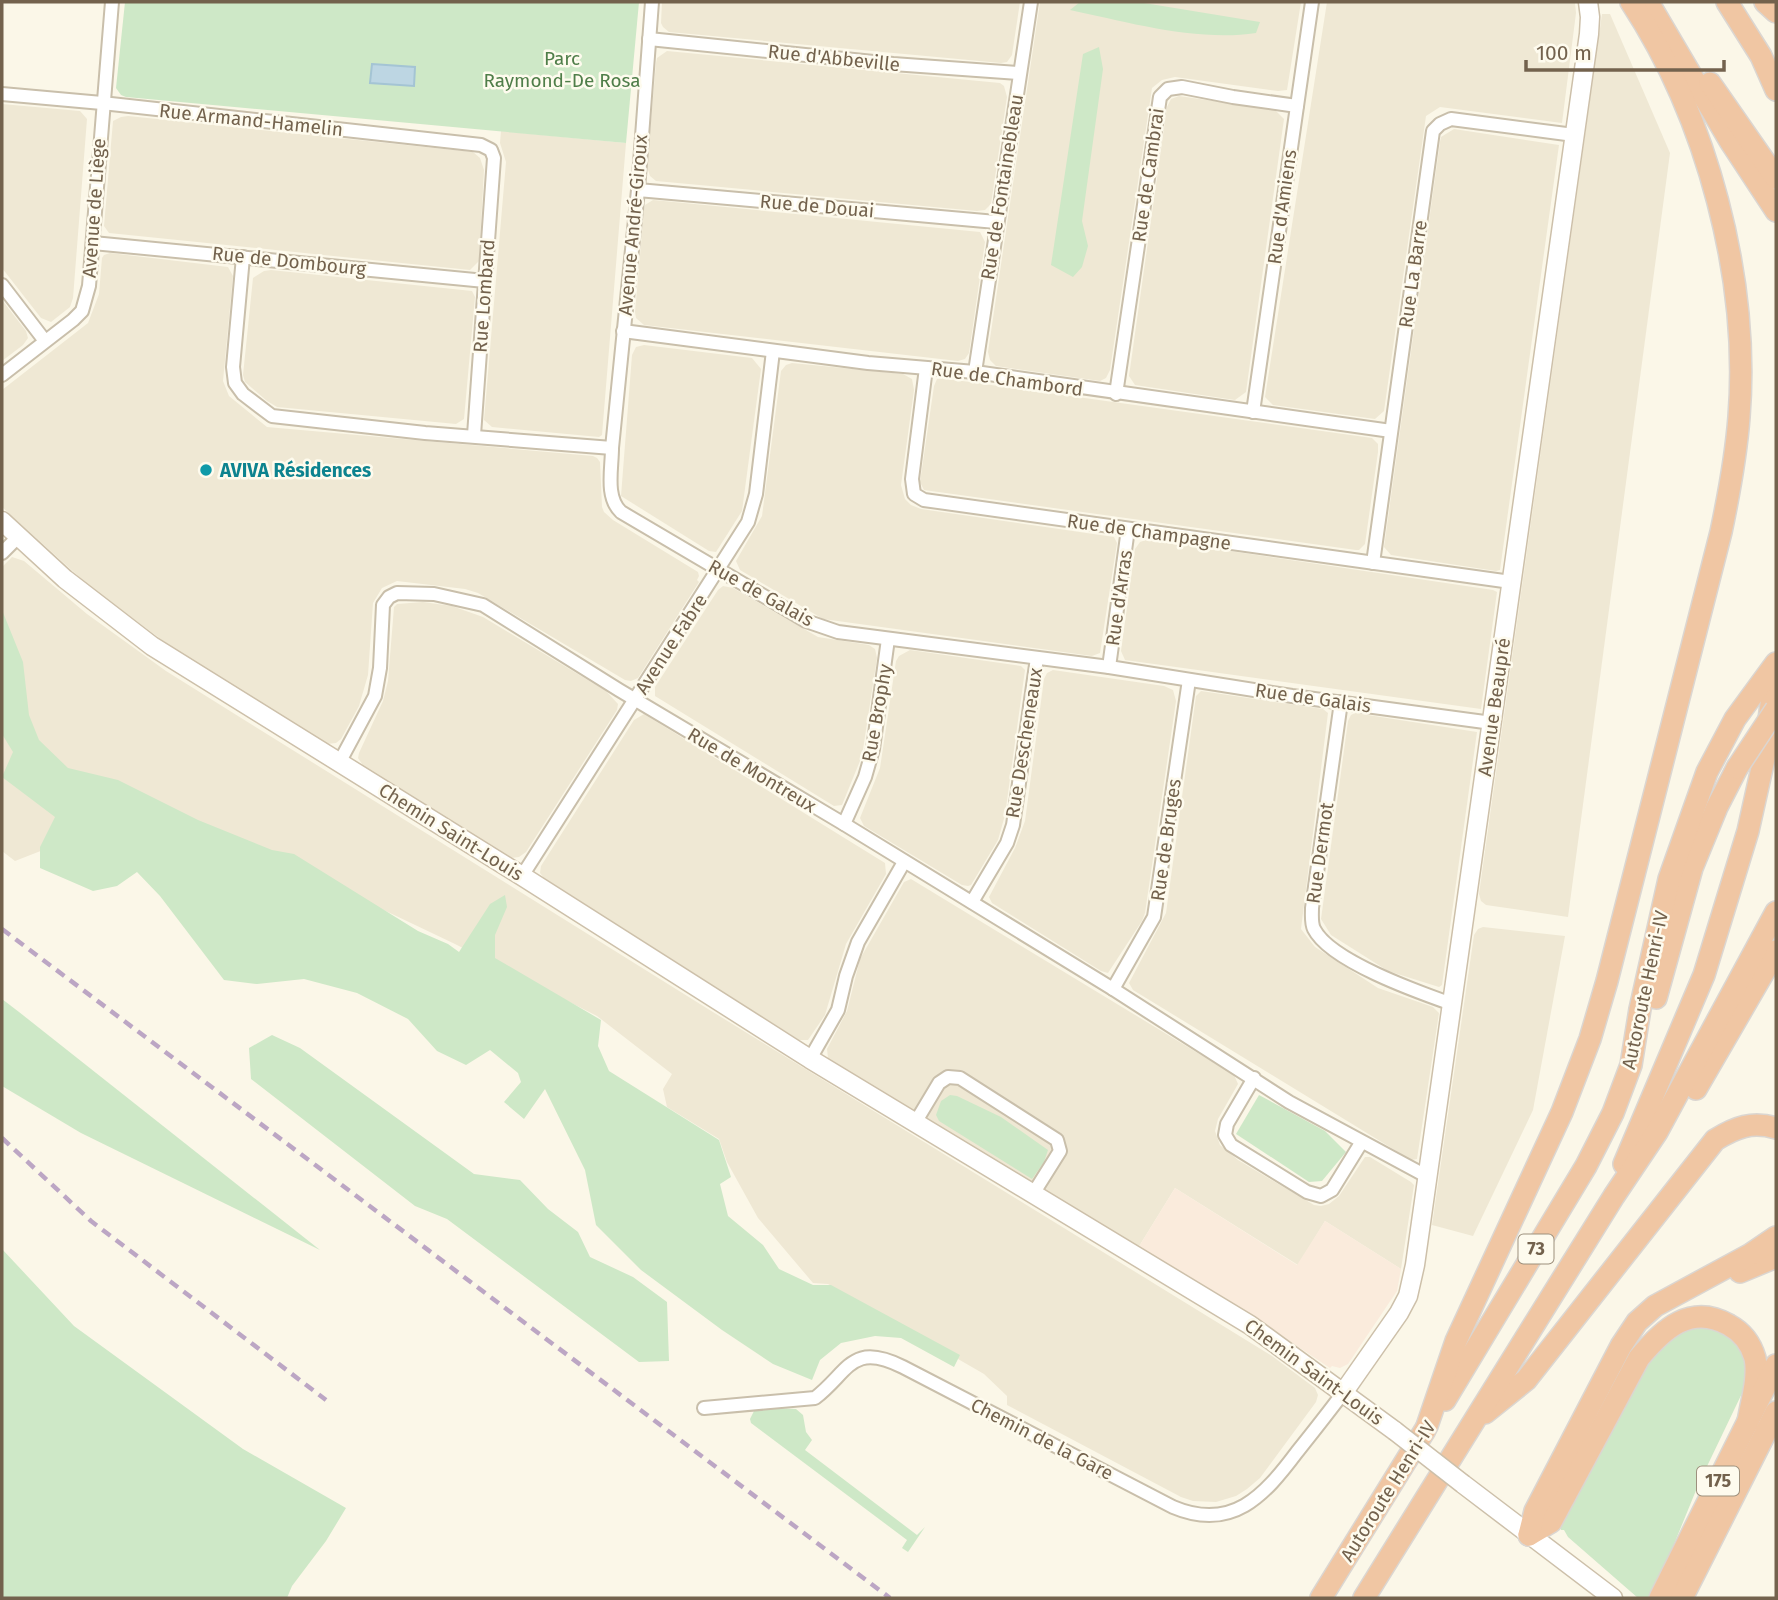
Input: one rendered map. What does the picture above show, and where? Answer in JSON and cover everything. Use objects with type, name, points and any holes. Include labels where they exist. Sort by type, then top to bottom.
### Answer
[{"type":"highway","points":[[1427,1426],[1456,1340],[1562,1112],[1590,1039],[1701,612],[1733,474],[1739,415],[1740,356],[1734,282],[1722,219],[1706,159],[1683,95],[1631,2]]},
{"type":"highway","points":[[1650,2],[1763,159],[1772,194]]},
{"type":"highway","points":[[1650,2],[1730,141],[1772,194]]},
{"type":"highway","points":[[1727,2],[1761,56],[1776,90]]},
{"type":"highway","points":[[1765,2],[1776,12]]},
{"type":"highway","points":[[1735,719],[1743,694],[1776,647]]},
{"type":"highway","points":[[1614,1196],[1626,1159],[1704,975],[1748,831],[1764,759],[1776,663]]},
{"type":"highway","name":"Autoroute Henri-IV","points":[[1321,1598],[1586,1167],[1613,1113],[1631,1065],[1640,1009],[1669,879],[1707,772],[1735,719],[1776,663]]},
{"type":"highway","points":[[1631,1065],[1660,986],[1692,868],[1717,807],[1737,768],[1776,709]]},
{"type":"highway","name":"Autoroute Henri-IV","points":[[1364,1598],[1614,1196],[1657,1132],[1776,912]]},
{"type":"highway","points":[[1657,1132],[1686,1106],[1776,951]]},
{"type":"highway","points":[[1473,1423],[1526,1380],[1716,1140],[1737,1127],[1751,1124],[1776,1128]]},
{"type":"highway","points":[[1530,1535],[1535,1511],[1621,1346],[1637,1322],[1655,1306],[1751,1254],[1776,1237]]},
{"type":"highway","points":[[1689,1289],[1776,1257]]},
{"type":"highway","points":[[1530,1535],[1551,1522],[1639,1358],[1673,1325],[1695,1317],[1707,1316],[1729,1325],[1746,1339],[1755,1358],[1748,1422]]},
{"type":"highway","name":"175","points":[[1660,1598],[1776,1365]]},
{"type":"highway","name":"175","points":[[1682,1598],[1776,1412]]},
{"type":"highway","points":[[1755,1453],[1776,1439]]},
{"type":"street","name":"Avenue de Liège","points":[[2,375],[82,311],[89,286],[112,2]]},
{"type":"street","name":"Avenue André-Giroux","points":[[612,448],[638,190],[652,2]]},
{"type":"street","name":"Rue de Fontainebleau","points":[[975,372],[1031,2]]},
{"type":"street","name":"Rue d'Amiens","points":[[1253,412],[1312,2]]},
{"type":"street","name":"Avenue Beaupré","points":[[1343,1393],[1399,1313],[1408,1296],[1415,1265],[1589,34],[1588,2]]},
{"type":"street","name":"Rue d'Abbeville","points":[[649,39],[893,64],[1019,73]]},
{"type":"street","name":"Rue de Cambrai","points":[[1116,394],[1160,97],[1168,89],[1182,87],[1297,106]]},
{"type":"street","name":"Rue Armand-Hamelin","points":[[2,94],[481,145],[491,150],[494,158]]},
{"type":"street","name":"Rue La Barre","points":[[1373,562],[1433,131],[1451,119],[1574,135]]},
{"type":"street","name":"Rue Lombard","points":[[474,435],[494,158]]},
{"type":"street","name":"Rue de Douai","points":[[638,190],[996,222]]},
{"type":"street","name":"Rue de Dombourg","points":[[93,243],[485,281]]},
{"type":"street","points":[[243,257],[233,367],[235,383],[243,394],[272,416],[425,433],[612,448]]},
{"type":"street","points":[[2,285],[46,341]]},
{"type":"street","name":"Rue de Chambord","points":[[623,331],[773,351],[975,372],[1391,431]]},
{"type":"street","name":"Avenue Fabre","points":[[522,876],[748,522],[753,509],[773,351]]},
{"type":"street","name":"Rue de Champagne","points":[[926,368],[912,479],[914,494],[924,500],[1511,582]]},
{"type":"street","name":"Rue de Galais","points":[[612,448],[611,491],[614,505],[621,512],[806,621],[838,632],[1109,667],[1492,723]]},
{"type":"street","name":"Chemin Saint-Louis","points":[[2,521],[97,605],[152,646],[810,1059],[1250,1325],[1395,1431],[1613,1598]]},
{"type":"street","name":"Rue d'Arras","points":[[1109,667],[1128,529]]},
{"type":"street","points":[[2,553],[18,537]]},
{"type":"street","name":"Rue de Montreux","points":[[339,763],[375,696],[380,668],[383,605],[389,597],[397,593],[434,594],[483,605],[635,700],[972,902],[1289,1102],[1428,1177]]},
{"type":"street","name":"Rue Brophy","points":[[844,824],[865,777],[873,749],[888,639]]},
{"type":"street","name":"Rue Descheneaux","points":[[972,902],[1007,843],[1013,825],[1037,658]]},
{"type":"street","name":"Rue de Bruges","points":[[1113,989],[1154,917],[1189,680]]},
{"type":"street","name":"Rue Dermot","points":[[1341,702],[1312,908],[1312,927],[1321,940],[1366,969],[1404,987],[1452,1003]]},
{"type":"street","points":[[810,1059],[838,1010],[846,975],[858,942],[904,862]]},
{"type":"street","points":[[915,1123],[939,1083],[948,1076],[960,1078],[1057,1140],[1059,1151],[1033,1194]]},
{"type":"street","points":[[1254,1078],[1227,1124],[1225,1135],[1231,1146],[1307,1192],[1321,1196],[1332,1190],[1361,1143]]},
{"type":"street","name":"Chemin de la Gare","points":[[704,1408],[815,1398],[845,1367],[855,1361],[865,1358],[889,1360],[1173,1507],[1195,1515],[1215,1516],[1236,1511],[1260,1496],[1275,1482],[1343,1393]]},
{"type":"shaded area","points":[[662,2],[1020,2],[1012,55],[1007,62],[1001,63],[669,32],[661,23]]},
{"type":"shaded area","points":[[1040,2],[1301,2],[1287,90],[1175,77],[1162,80],[1152,88],[1110,370],[1106,378],[1100,381],[996,366],[990,360],[988,352]]},
{"type":"shaded area","points":[[1327,2],[1575,3],[1562,123],[1440,107],[1426,116],[1384,411],[1375,419],[1273,405],[1265,397]]},
{"type":"shaded area","points":[[1602,14],[1610,14],[1670,153],[1568,917],[1486,905],[1479,894]]},
{"type":"shaded area","points":[[667,51],[1000,83],[1004,86],[1007,97],[991,204],[985,210],[977,211],[656,181],[650,176],[647,167],[656,63],[657,58]]},
{"type":"shaded area","points":[[1179,96],[1275,110],[1284,119],[1246,392],[1235,400],[1135,385],[1129,376],[1167,107],[1171,99]]},
{"type":"shaded area","points":[[2,104],[80,111],[87,119],[73,298],[70,307],[51,322],[41,318],[2,268]]},
{"type":"shaded area","points":[[128,116],[473,152],[480,158],[484,170],[479,261],[470,270],[109,233],[104,226],[113,121]]},
{"type":"shaded area","points":[[1454,129],[1559,145],[1500,570],[1496,571],[1391,555],[1384,547],[1440,142],[1441,137]]},
{"type":"shaded area","points":[[501,131],[626,143],[602,435],[599,437],[492,427],[484,420],[506,162],[500,143]]},
{"type":"shaded area","points":[[653,200],[980,232],[985,242],[969,353],[965,359],[958,361],[644,325],[636,318],[635,312],[644,210],[645,205]]},
{"type":"shaded area","points":[[110,253],[228,267],[233,276],[223,381],[229,396],[267,427],[597,458],[600,462],[604,512],[698,572],[699,576],[699,582],[638,678],[625,680],[478,593],[397,581],[382,588],[373,603],[368,675],[359,706],[341,739],[327,744],[174,649],[87,584],[2,507],[2,390],[88,323],[99,294],[102,258]]},
{"type":"shaded area","points":[[271,270],[472,291],[475,297],[464,419],[456,424],[277,407],[267,401],[245,382],[243,375],[253,278]]},
{"type":"shaded area","points":[[2,300],[26,331],[28,338],[2,361]]},
{"type":"shaded area","points":[[644,345],[752,358],[761,369],[742,511],[716,552],[709,551],[621,496],[632,355],[636,347]]},
{"type":"shaded area","points":[[792,363],[903,374],[912,379],[914,390],[901,485],[905,499],[911,505],[921,509],[1114,537],[1117,543],[1100,653],[1092,656],[823,619],[740,570],[736,561],[762,516],[781,371]]},
{"type":"shaded area","points":[[937,379],[1372,438],[1378,444],[1378,452],[1365,544],[1356,550],[924,490],[920,482],[934,386]]},
{"type":"shaded area","points":[[1149,539],[1497,592],[1481,709],[1125,660],[1121,651],[1135,549],[1140,542]]},
{"type":"shaded area","points":[[12,557],[24,561],[87,614],[166,671],[1272,1356],[1315,1388],[1318,1395],[1316,1402],[1260,1478],[1247,1489],[1236,1496],[1216,1502],[1193,1501],[1181,1497],[1007,1405],[1007,1396],[984,1374],[828,1284],[813,1283],[758,1218],[727,1162],[719,1139],[667,1107],[663,1089],[672,1074],[597,1016],[455,944],[161,804],[15,861],[2,851],[2,567]]},
{"type":"shaded area","points":[[723,586],[733,588],[818,637],[869,645],[875,649],[877,658],[862,756],[842,805],[834,806],[655,696],[655,687]]},
{"type":"shaded area","points":[[423,602],[452,606],[483,617],[606,691],[618,704],[617,710],[526,852],[519,857],[511,858],[364,767],[358,758],[383,701],[388,681],[394,607],[397,604]]},
{"type":"shaded area","points":[[910,650],[1021,666],[1025,670],[1005,815],[998,840],[968,886],[962,885],[864,826],[860,818],[880,768],[896,661]]},
{"type":"shaded area","points":[[1053,670],[1164,686],[1173,690],[1176,701],[1145,913],[1108,973],[992,903],[989,897],[1015,848],[1025,821],[1044,679],[1047,673]]},
{"type":"shaded area","points":[[1201,691],[1323,709],[1328,713],[1301,929],[1315,947],[1378,988],[1433,1007],[1439,1013],[1417,1159],[1411,1160],[1133,990],[1129,983],[1166,913],[1196,696]]},
{"type":"shaded area","points":[[1355,713],[1477,732],[1442,985],[1439,987],[1388,971],[1331,935],[1321,919],[1348,721]]},
{"type":"shaded area","points":[[644,714],[885,863],[886,874],[846,944],[825,1015],[808,1040],[799,1040],[540,873],[541,866],[634,720]]},
{"type":"shaded area","points":[[911,879],[1234,1075],[1238,1084],[1218,1119],[1215,1131],[1220,1145],[1238,1160],[1314,1205],[1321,1206],[1329,1204],[1339,1196],[1365,1157],[1370,1157],[1411,1182],[1414,1185],[1401,1269],[1325,1221],[1298,1265],[1175,1188],[1138,1248],[828,1058],[827,1049],[847,1011],[860,959],[904,882]]},
{"type":"shaded area","points":[[1483,927],[1565,936],[1533,1110],[1473,1236],[1432,1225],[1474,935]]},
{"type":"shaded area","points":[[1175,1188],[1297,1265],[1325,1221],[1401,1269],[1397,1291],[1348,1364],[1340,1368],[1330,1368],[1240,1308],[1138,1248]]},
{"type":"green space","name":"Parc Raymond-De Rosa","points":[[125,2],[639,2],[626,143],[126,97],[116,88]]},
{"type":"green space","points":[[1080,2],[1138,2],[1260,22],[1256,33],[1186,33],[1070,10]]},
{"type":"green space","points":[[1099,47],[1103,69],[1082,221],[1088,246],[1082,267],[1073,277],[1051,265],[1083,54]]},
{"type":"green space","points":[[2,610],[23,662],[29,715],[39,740],[68,768],[118,780],[198,820],[272,850],[294,854],[418,931],[448,944],[459,952],[490,904],[505,895],[507,907],[495,935],[495,958],[601,1020],[598,1046],[609,1071],[719,1140],[731,1177],[720,1184],[728,1216],[763,1245],[779,1269],[813,1285],[831,1285],[960,1355],[954,1367],[901,1338],[875,1336],[841,1343],[820,1360],[812,1380],[773,1364],[641,1270],[596,1225],[585,1170],[545,1089],[524,1119],[504,1102],[521,1082],[518,1073],[490,1050],[466,1065],[437,1051],[408,1019],[357,993],[304,979],[257,984],[224,980],[160,896],[137,872],[117,886],[93,891],[40,868],[40,847],[55,817],[2,777],[13,752],[2,734]]},
{"type":"green space","points":[[2,999],[320,1250],[81,1133],[2,1086]]},
{"type":"green space","points":[[272,1035],[300,1048],[474,1174],[520,1180],[548,1209],[578,1232],[590,1257],[633,1277],[667,1302],[669,1361],[639,1362],[447,1219],[415,1206],[251,1079],[249,1048]]},
{"type":"green space","points":[[950,1095],[1001,1117],[1048,1150],[1044,1162],[1032,1179],[939,1121],[936,1115],[941,1101]]},
{"type":"green space","points":[[1259,1095],[1325,1131],[1346,1152],[1322,1181],[1309,1182],[1236,1134]]},
{"type":"green space","points":[[2,1249],[74,1326],[243,1449],[346,1508],[326,1541],[292,1586],[287,1598],[2,1598]]},
{"type":"green space","points":[[1702,1324],[1727,1331],[1747,1360],[1746,1385],[1699,1483],[1652,1598],[1638,1598],[1568,1537],[1560,1525],[1639,1370],[1675,1333]]},
{"type":"green space","points":[[796,1409],[803,1415],[806,1432],[812,1440],[805,1450],[917,1535],[925,1527],[908,1552],[902,1548],[907,1540],[751,1423],[754,1411]]},
{"type":"water","points":[[372,64],[415,67],[414,86],[370,83]]},
{"type":"railway","points":[[2,929],[890,1598]]},
{"type":"railway","points":[[2,1138],[91,1221],[326,1400]]},
{"type":"place","name":"AVIVA Résidences","points":[[206,470]]}]
